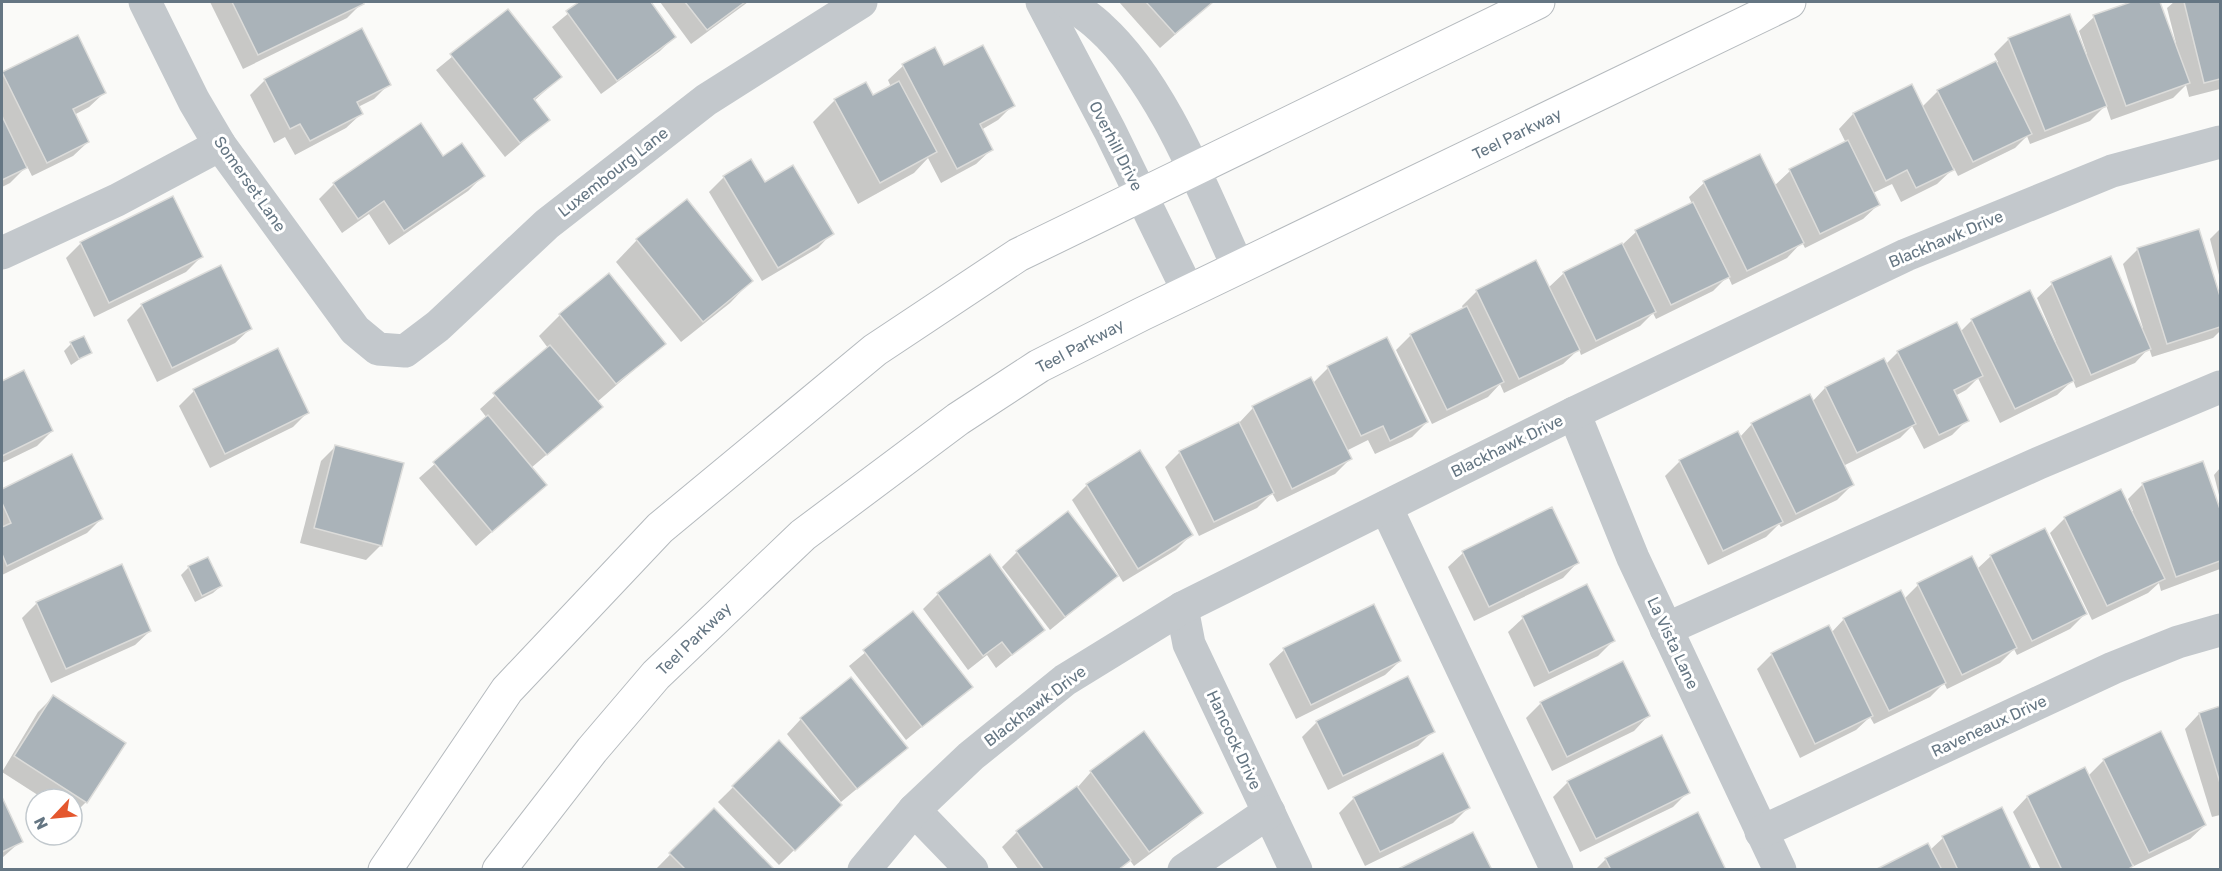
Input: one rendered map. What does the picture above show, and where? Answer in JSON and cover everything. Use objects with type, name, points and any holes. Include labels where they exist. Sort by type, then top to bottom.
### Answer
[{"type":"main road","points":[[385,870],[507,690],[660,528],[875,350],[1018,255],[1538,2]]},
{"type":"main road","name":"Teel Parkway","points":[[499,870],[591,750],[656,675],[803,535],[958,419],[1040,366],[1188,291],[1789,2]]},
{"type":"street","name":"Somerset Lane","points":[[145,2],[194,101],[220,145],[355,330],[378,350]]},
{"type":"street","name":"Luxembourg Lane","points":[[378,350],[405,351],[438,326],[547,225],[697,107],[861,2]]},
{"type":"street","name":"Overhill Drive","points":[[1041,2],[1188,291]]},
{"type":"street","points":[[1067,2],[1100,27],[1146,82],[1194,170],[1238,267]]},
{"type":"street","name":"Blackhawk Drive","points":[[864,870],[914,810],[971,756],[1065,680],[1182,608],[1574,413],[1937,242],[2112,171],[2220,142]]},
{"type":"street","points":[[2,253],[117,200],[220,145]]},
{"type":"street","points":[[1666,630],[2039,463],[2220,387]]},
{"type":"street","name":"La Vista Lane","points":[[1574,413],[1633,558],[1780,870]]},
{"type":"street","points":[[1386,507],[1557,870]]},
{"type":"street","name":"Hancock Drive","points":[[1182,608],[1189,644],[1296,870]]},
{"type":"street","name":"Raveneaux Drive","points":[[1761,832],[2113,668],[2178,642],[2220,630]]},
{"type":"street","points":[[914,810],[972,870]]},
{"type":"street","points":[[1184,870],[1269,812]]},
{"type":"building","points":[[232,2],[363,2],[364,4],[258,55]]},
{"type":"building","points":[[579,2],[651,2],[676,37],[617,81],[566,11]]},
{"type":"building","points":[[685,2],[745,2],[707,30]]},
{"type":"building","points":[[1146,2],[1213,2],[1175,34]]},
{"type":"building","points":[[2131,2],[2160,2],[2190,83],[2126,106],[2093,15]]},
{"type":"building","points":[[2184,2],[2220,2],[2220,79],[2204,83]]},
{"type":"building","points":[[508,9],[562,77],[534,99],[550,120],[520,143],[450,54]]},
{"type":"building","points":[[2070,14],[2107,106],[2045,131],[2008,38]]},
{"type":"building","points":[[362,28],[391,85],[357,102],[363,114],[310,141],[300,124],[290,129],[264,79]]},
{"type":"building","points":[[78,35],[106,93],[73,109],[89,142],[47,163],[2,72]]},
{"type":"building","points":[[983,45],[1015,106],[980,124],[993,150],[957,169],[902,64],[935,47],[944,65]]},
{"type":"building","points":[[1996,61],[2032,134],[1973,162],[1937,90]]},
{"type":"building","points":[[899,81],[937,152],[880,183],[834,99],[866,82],[873,95]]},
{"type":"building","points":[[1912,84],[1954,170],[1916,188],[1907,170],[1886,181],[1853,113]]},
{"type":"building","points":[[2,116],[27,168],[2,180]]},
{"type":"building","points":[[421,123],[443,156],[462,143],[485,176],[404,231],[384,201],[358,219],[333,183]]},
{"type":"building","points":[[1848,140],[1880,205],[1820,234],[1789,169]]},
{"type":"building","points":[[1760,154],[1804,243],[1747,271],[1703,181]]},
{"type":"building","points":[[751,159],[765,182],[793,165],[834,234],[778,268],[723,176]]},
{"type":"building","points":[[173,196],[203,257],[109,303],[80,242]]},
{"type":"building","points":[[687,199],[753,281],[703,322],[636,239]]},
{"type":"building","points":[[1693,202],[1730,277],[1671,305],[1635,230]]},
{"type":"building","points":[[2199,229],[2220,296],[2220,327],[2167,344],[2137,248]]},
{"type":"building","points":[[1622,243],[1656,312],[1596,341],[1563,272]]},
{"type":"building","points":[[2111,256],[2151,349],[2091,375],[2051,282]]},
{"type":"building","points":[[1536,260],[1580,350],[1519,379],[1476,290]]},
{"type":"building","points":[[221,265],[252,329],[172,368],[141,304]]},
{"type":"building","points":[[609,273],[666,344],[616,384],[559,314]]},
{"type":"building","points":[[2030,290],[2074,381],[2015,409],[1971,319]]},
{"type":"building","points":[[1467,306],[1504,382],[1447,410],[1410,334]]},
{"type":"building","points":[[1957,322],[1983,376],[1954,390],[1969,421],[1939,435],[1897,351]]},
{"type":"building","points":[[84,336],[92,353],[79,359],[70,342]]},
{"type":"building","points":[[1387,337],[1428,422],[1390,441],[1383,426],[1361,436],[1327,366]]},
{"type":"building","points":[[550,345],[603,407],[547,455],[493,393]]},
{"type":"building","points":[[278,348],[309,413],[225,454],[193,389]]},
{"type":"building","points":[[1884,358],[1916,424],[1857,453],[1825,387]]},
{"type":"building","points":[[24,370],[53,431],[2,456],[2,381]]},
{"type":"building","points":[[1311,377],[1352,459],[1292,489],[1252,406]]},
{"type":"building","points":[[1810,394],[1854,485],[1796,514],[1751,423]]},
{"type":"building","points":[[488,415],[547,485],[492,532],[433,462]]},
{"type":"building","points":[[1239,422],[1274,493],[1214,522],[1179,451]]},
{"type":"building","points":[[1738,431],[1783,522],[1723,551],[1679,460]]},
{"type":"building","points":[[335,445],[404,463],[382,546],[314,528]]},
{"type":"building","points":[[1140,450],[1193,535],[1138,569],[1086,484]]},
{"type":"building","points":[[72,454],[103,519],[7,566],[2,554],[2,527],[11,523],[2,503],[2,489]]},
{"type":"building","points":[[2203,461],[2220,509],[2220,561],[2176,577],[2142,483]]},
{"type":"building","points":[[2121,489],[2165,579],[2107,606],[2064,517]]},
{"type":"building","points":[[1552,507],[1579,563],[1489,607],[1462,551]]},
{"type":"building","points":[[1068,511],[1118,576],[1065,617],[1016,551]]},
{"type":"building","points":[[2045,528],[2087,614],[2032,641],[1990,555]]},
{"type":"building","points":[[990,554],[1045,630],[1012,655],[1002,642],[983,656],[937,593]]},
{"type":"building","points":[[1972,556],[2017,648],[1962,675],[1917,583]]},
{"type":"building","points":[[208,557],[222,586],[202,596],[188,566]]},
{"type":"building","points":[[122,564],[151,631],[66,669],[36,602]]},
{"type":"building","points":[[1587,584],[1615,641],[1549,673],[1522,616]]},
{"type":"building","points":[[1901,590],[1946,683],[1889,711],[1843,618]]},
{"type":"building","points":[[1374,604],[1401,661],[1311,705],[1283,648]]},
{"type":"building","points":[[913,611],[973,687],[922,727],[863,650]]},
{"type":"building","points":[[1829,625],[1873,716],[1815,744],[1771,653]]},
{"type":"building","points":[[1623,661],[1650,716],[1567,757],[1540,702]]},
{"type":"building","points":[[1408,676],[1435,732],[1343,776],[1316,721]]},
{"type":"building","points":[[851,677],[908,748],[857,789],[800,718]]},
{"type":"building","points":[[53,695],[126,743],[87,803],[84,801],[84,787],[62,787],[14,756]]},
{"type":"building","points":[[2220,706],[2220,783],[2199,713]]},
{"type":"building","points":[[1144,731],[1203,813],[1149,852],[1090,771]]},
{"type":"building","points":[[2161,731],[2206,825],[2149,853],[2103,759]]},
{"type":"building","points":[[1662,735],[1690,793],[1596,839],[1567,781]]},
{"type":"building","points":[[779,740],[842,805],[795,851],[732,786]]},
{"type":"building","points":[[1443,753],[1470,808],[1380,852],[1353,797]]},
{"type":"building","points":[[2085,767],[2133,866],[2127,870],[2062,870],[2027,796]]},
{"type":"building","points":[[1077,786],[1131,860],[1118,870],[1044,870],[1016,831]]},
{"type":"building","points":[[2,797],[23,842],[2,852]]},
{"type":"building","points":[[2002,807],[2032,870],[1958,870],[1942,836]]},
{"type":"building","points":[[714,808],[775,870],[686,870],[669,853]]},
{"type":"building","points":[[1698,812],[1726,870],[1611,870],[1605,858]]},
{"type":"building","points":[[1473,832],[1492,870],[1396,870]]},
{"type":"building","points":[[1928,843],[1942,870],[1875,870]]}]
